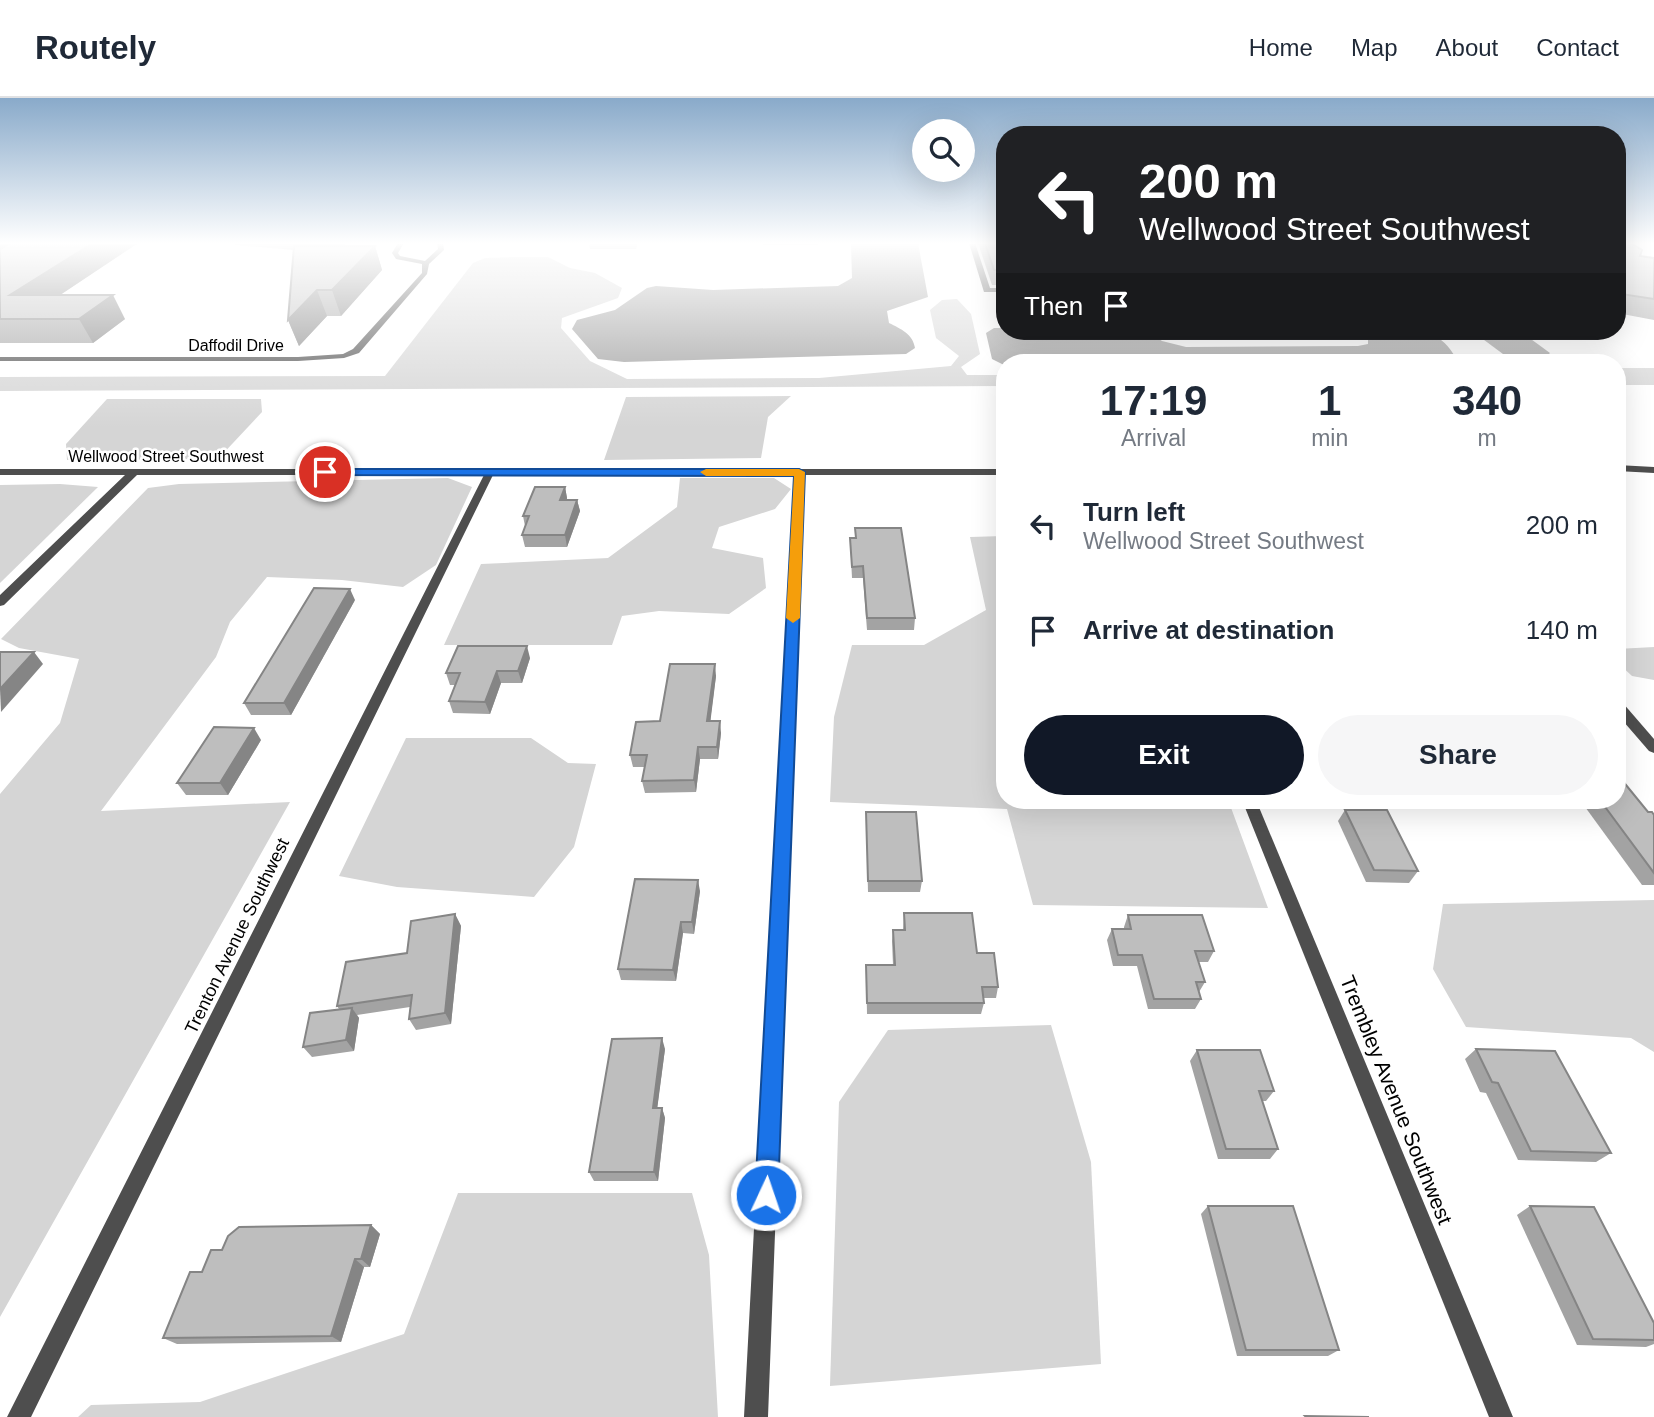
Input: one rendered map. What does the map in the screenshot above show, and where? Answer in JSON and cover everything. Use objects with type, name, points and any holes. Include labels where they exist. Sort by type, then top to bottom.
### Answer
[{"type":"street","name":"Daffodil Drive","points":[[0,359],[299,359],[344,356],[366,342],[398,305]]},
{"type":"street","points":[[1626,468],[1654,470]]},
{"type":"street","name":"Wellwood Street Southwest","points":[[0,472],[996,472]]},
{"type":"street","points":[[0,602],[134,472]]},
{"type":"street","name":"Trenton Avenue Southwest","points":[[19,1417],[490,472]]},
{"type":"street","points":[[756,1417],[799,472]]},
{"type":"street","points":[[1626,715],[1654,748]]},
{"type":"street","name":"Trembley Avenue Southwest","points":[[1253,809],[1501,1417]]},
{"type":"shaded area","points":[[441,305],[600,305],[562,318],[561,328],[590,361],[627,379],[819,378],[951,366],[959,356],[936,338],[930,310],[937,305],[962,305],[971,314],[980,354],[961,367],[967,375],[996,375],[996,386],[0,391],[0,377],[385,376]]},
{"type":"shaded area","points":[[623,305],[906,305],[887,311],[889,323],[906,332],[915,348],[906,354],[624,362],[598,359],[572,329],[577,320],[615,310]]},
{"type":"shaded area","points":[[996,328],[996,340],[1161,340],[1186,347],[1358,346],[1368,344],[1368,340],[1441,340],[1453,354],[996,354],[996,361],[992,359],[986,333]]},
{"type":"shaded area","points":[[1484,340],[1532,340],[1550,353],[1549,354],[1503,354]]},
{"type":"shaded area","points":[[1626,368],[1654,368],[1654,385],[1626,385]]},
{"type":"shaded area","points":[[791,396],[768,417],[761,458],[604,460],[626,397]]},
{"type":"shaded area","points":[[107,399],[261,399],[262,412],[218,459],[67,460],[66,444]]},
{"type":"shaded area","points":[[448,478],[472,487],[436,565],[403,587],[342,580],[267,577],[230,622],[216,657],[101,811],[290,802],[0,1317],[0,794],[60,723],[79,659],[19,648],[1,639],[148,488],[179,484]]},
{"type":"shaded area","points":[[680,478],[774,478],[791,489],[775,509],[719,527],[712,548],[763,558],[766,588],[729,614],[659,611],[622,616],[612,645],[444,645],[481,564],[608,558],[677,507]]},
{"type":"shaded area","points":[[60,484],[98,487],[0,583],[0,485]]},
{"type":"shaded area","points":[[996,536],[996,809],[830,802],[834,717],[852,645],[924,645],[986,610],[970,537]]},
{"type":"shaded area","points":[[1654,647],[1654,680],[1632,676],[1626,670],[1626,649]]},
{"type":"shaded area","points":[[406,738],[531,738],[568,763],[596,764],[574,847],[534,897],[397,887],[339,876]]},
{"type":"shaded area","points":[[1007,809],[1231,809],[1268,908],[1033,905]]},
{"type":"shaded area","points":[[1654,900],[1654,1052],[1631,1038],[1466,1027],[1433,969],[1443,904]]},
{"type":"shaded area","points":[[1051,1025],[1091,1162],[1101,1364],[830,1386],[839,1102],[888,1030]]},
{"type":"shaded area","points":[[458,1193],[692,1193],[709,1255],[718,1417],[78,1417],[91,1405],[200,1402],[404,1334]]},
{"type":"building","points":[[0,305],[99,305],[79,319],[0,319]]},
{"type":"building","points":[[289,305],[303,305],[288,320]]},
{"type":"building","points":[[535,487],[565,487],[560,500],[577,500],[565,535],[522,535],[529,516],[523,516]]},
{"type":"building","points":[[855,528],[901,528],[915,618],[867,618],[863,566],[852,567],[850,538],[856,538]]},
{"type":"building","points":[[314,588],[350,589],[284,703],[244,703]]},
{"type":"building","points":[[458,646],[527,646],[518,671],[497,671],[485,702],[449,701],[460,673],[446,673]]},
{"type":"building","points":[[0,652],[34,652],[0,689]]},
{"type":"building","points":[[670,664],[715,664],[707,721],[720,721],[717,747],[698,747],[694,780],[642,781],[647,755],[630,755],[636,722],[660,721]]},
{"type":"building","points":[[214,727],[254,728],[220,783],[177,783]]},
{"type":"building","points":[[1626,785],[1648,812],[1654,815],[1654,873],[1607,809],[1626,809]]},
{"type":"building","points":[[1345,810],[1387,810],[1418,871],[1374,870]]},
{"type":"building","points":[[866,812],[916,812],[922,881],[868,881]]},
{"type":"building","points":[[635,879],[698,880],[692,922],[681,922],[673,970],[618,969]]},
{"type":"building","points":[[904,913],[972,913],[977,953],[994,953],[998,987],[982,987],[984,1003],[867,1003],[866,965],[895,965],[893,930],[905,930]]},
{"type":"building","points":[[455,914],[445,1013],[409,1019],[412,995],[337,1006],[346,962],[407,953],[411,921]]},
{"type":"building","points":[[1128,915],[1202,915],[1214,951],[1195,951],[1205,982],[1196,982],[1201,999],[1154,999],[1142,955],[1118,955],[1112,929],[1131,929]]},
{"type":"building","points":[[352,1008],[346,1040],[303,1047],[310,1013]]},
{"type":"building","points":[[662,1038],[653,1108],[662,1108],[654,1172],[589,1172],[612,1039]]},
{"type":"building","points":[[1476,1049],[1555,1051],[1611,1153],[1531,1151],[1498,1083],[1492,1082]]},
{"type":"building","points":[[1197,1050],[1260,1050],[1274,1091],[1259,1091],[1278,1149],[1226,1149]]},
{"type":"building","points":[[1208,1206],[1293,1206],[1339,1350],[1246,1350]]},
{"type":"building","points":[[1530,1206],[1594,1207],[1654,1323],[1654,1340],[1593,1339]]},
{"type":"building","points":[[371,1225],[361,1259],[355,1259],[331,1336],[163,1338],[190,1272],[202,1272],[211,1250],[222,1250],[228,1236],[239,1227]]},
{"type":"building","points":[[1305,1416],[1369,1417],[1306,1417]]},
{"type":"slow traffic","points":[[706,472],[799,472],[793,618]]},
{"type":"route","points":[[325,472],[799,472],[766,1195]]}]
